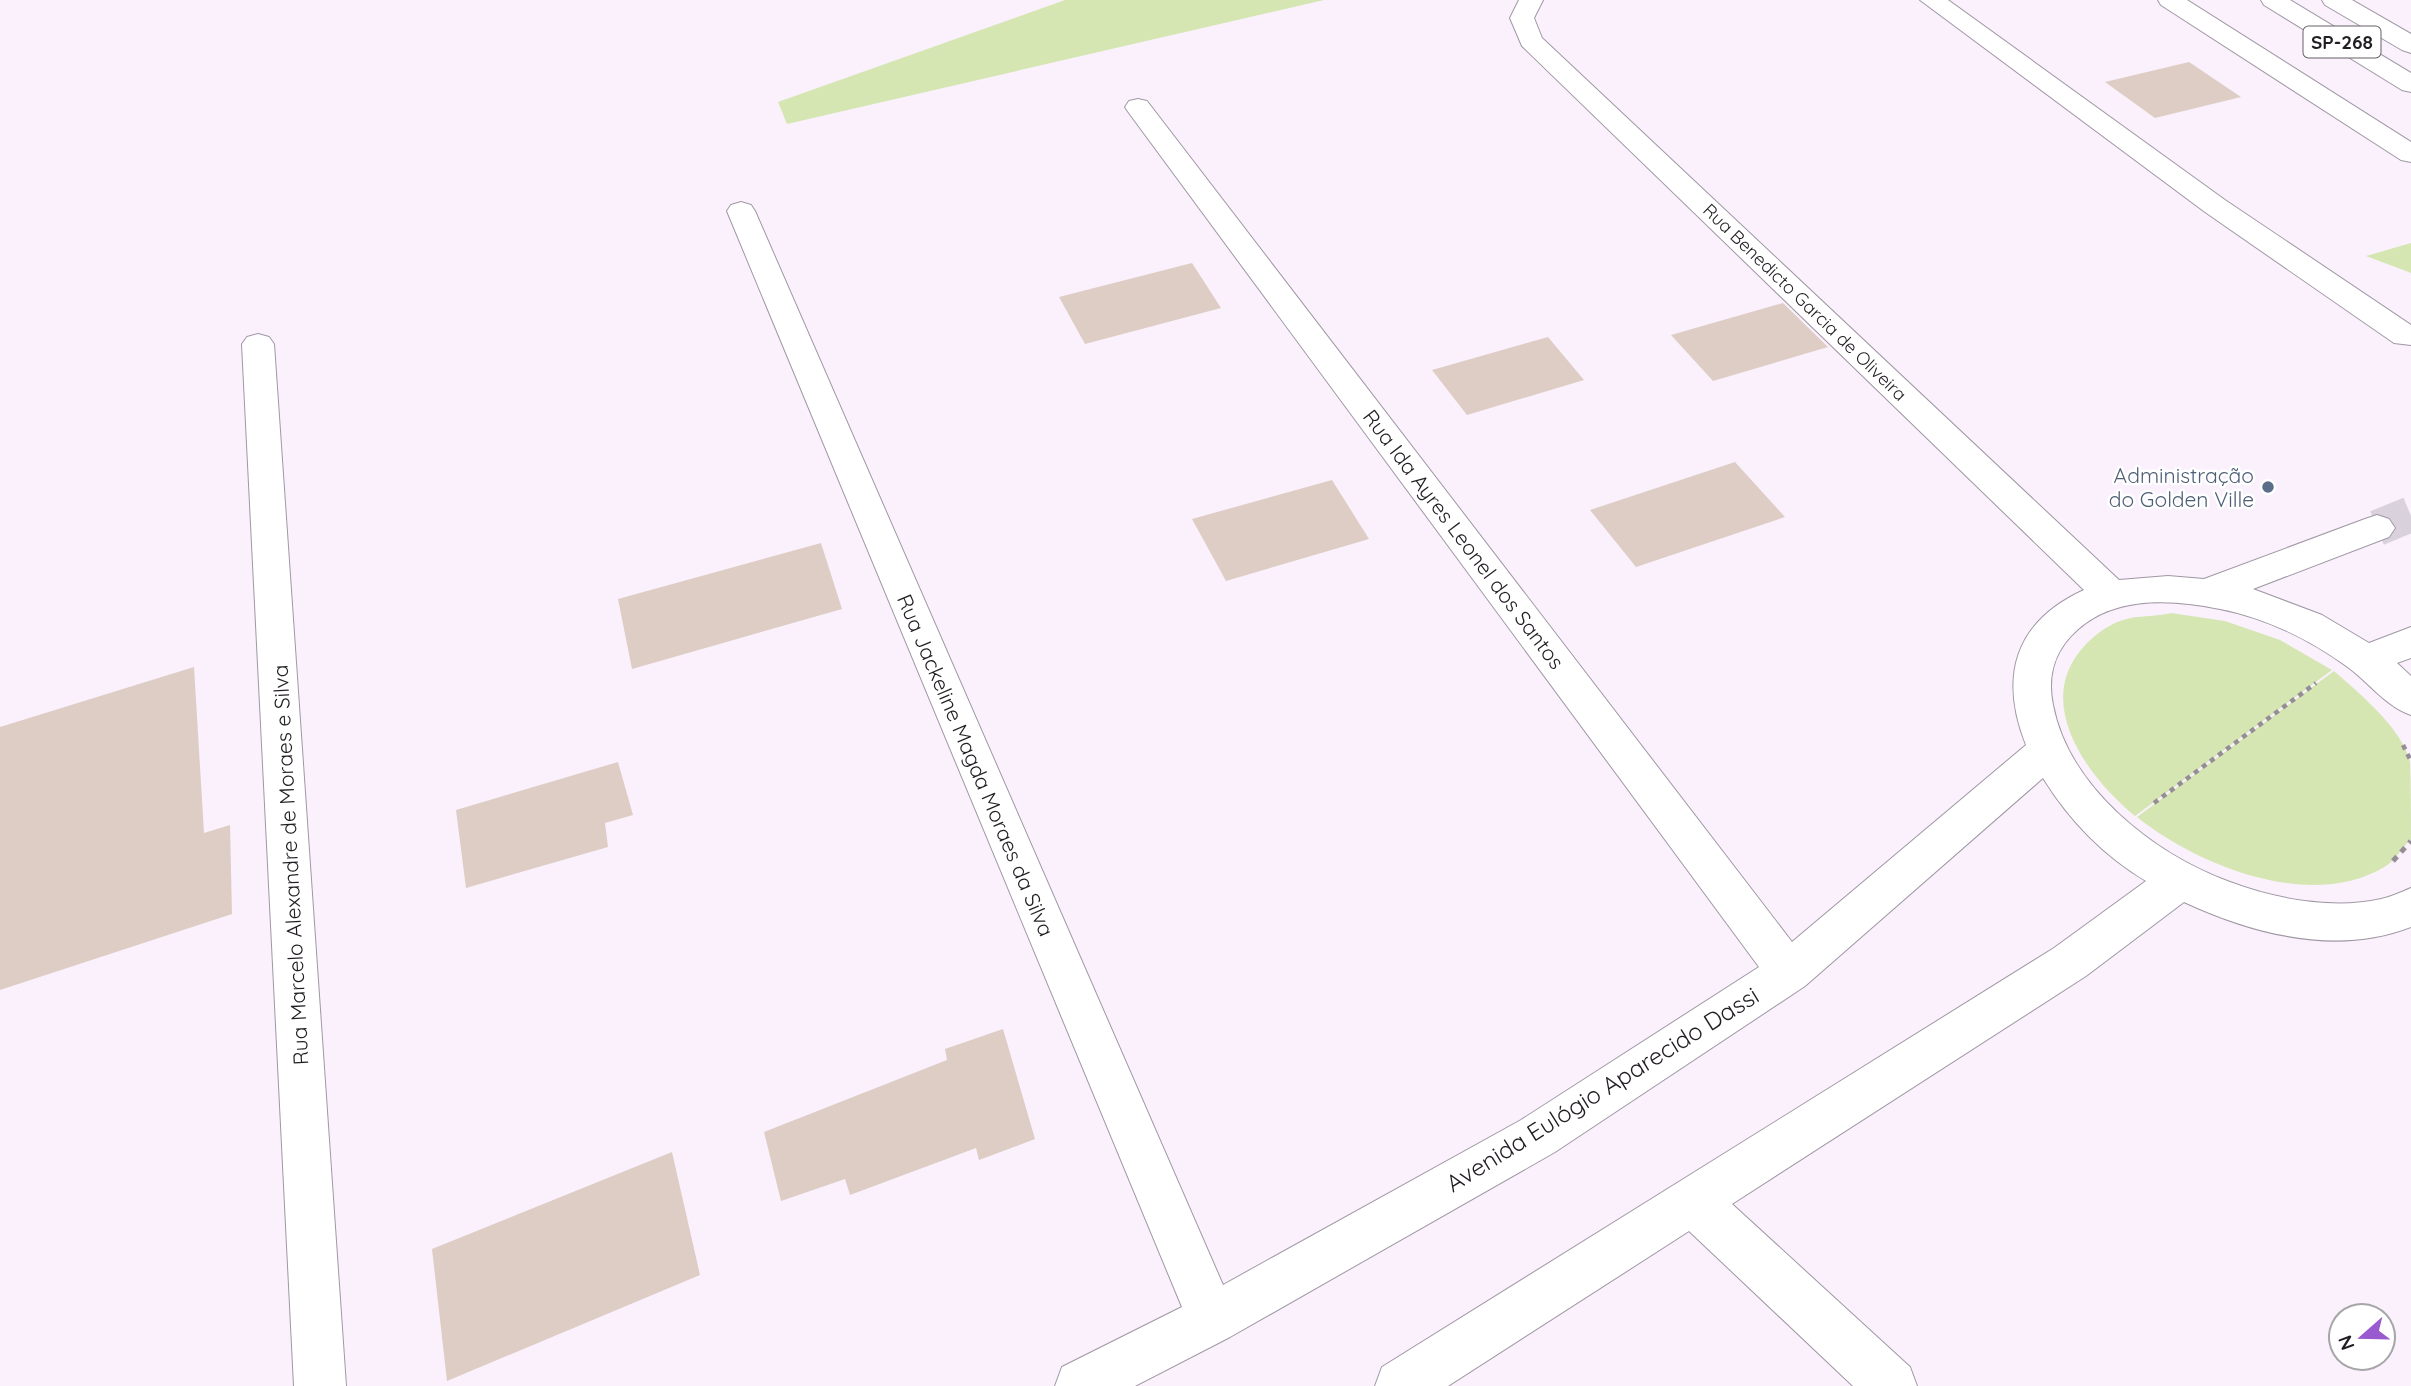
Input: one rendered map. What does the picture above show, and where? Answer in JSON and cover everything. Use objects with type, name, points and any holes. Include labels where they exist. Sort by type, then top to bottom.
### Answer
[{"type":"street","name":"Rua Benedicto Garcia de Oliveira","points":[[1531,0],[1522,18],[1531,41],[2110,594]]},
{"type":"street","points":[[1932,0],[2215,206],[2405,336]]},
{"type":"street","name":"SP-268","points":[[2273,0],[2411,85]]},
{"type":"street","name":"SP-268","points":[[2334,0],[2411,45]]},
{"type":"street","points":[[2180,4],[2411,154]]},
{"type":"street","name":"Rua Ida Ayres Leonel dos Santos","points":[[1138,107],[1789,972]]},
{"type":"street","name":"Rua Jackeline Magda Moraes da Silva","points":[[741,211],[1212,1319]]},
{"type":"street","name":"Rua Marcelo Alexandre de Moraes e Silva","points":[[258,344],[320,1386]]},
{"type":"street","points":[[2207,592],[2376,528]]},
{"type":"street","points":[[2411,700],[2365,660],[2315,629],[2261,606],[2207,592],[2156,588],[2110,594],[2065,615],[2036,650],[2029,698],[2046,752],[2085,808],[2129,847],[2181,880],[2249,908],[2317,922],[2378,919],[2411,907]]},
{"type":"street","points":[[2365,660],[2411,642]]},
{"type":"street","name":"Avenida Eulógio Aparecido Dassi","points":[[1081,1386],[1212,1319],[1538,1136],[1789,972],[2046,752]]},
{"type":"street","points":[[1401,1386],[2070,962],[2181,880]]},
{"type":"street","points":[[1693,1202],[1891,1386]]},
{"type":"path","points":[[2146,808],[2323,678]]},
{"type":"path","points":[[2387,867],[2411,841]]},
{"type":"green space","points":[[1065,0],[1324,0],[787,124],[778,102]]},
{"type":"green space","points":[[2411,243],[2411,273],[2366,256]]},
{"type":"green space","points":[[2171,613],[2225,621],[2280,640],[2332,670],[2135,816],[2102,784],[2075,743],[2066,721],[2063,699],[2066,677],[2081,649],[2109,626],[2129,618]]},
{"type":"green space","points":[[2334,671],[2389,724],[2410,762],[2411,839],[2386,866],[2357,879],[2324,885],[2291,884],[2223,866],[2191,852],[2137,817]]},
{"type":"building","points":[[2189,62],[2241,97],[2155,118],[2105,82]]},
{"type":"building","points":[[1192,263],[1221,308],[1085,344],[1059,297]]},
{"type":"building","points":[[1783,303],[1828,347],[1713,381],[1671,335]]},
{"type":"building","points":[[1548,337],[1584,380],[1467,415],[1432,370]]},
{"type":"building","points":[[1735,462],[1785,517],[1636,567],[1590,510]]},
{"type":"building","points":[[1332,480],[1369,539],[1226,581],[1192,519]]},
{"type":"building","points":[[821,543],[842,609],[632,669],[618,599]]},
{"type":"building","points":[[194,667],[204,833],[230,825],[232,914],[0,990],[0,727]]},
{"type":"building","points":[[618,762],[633,815],[605,823],[608,847],[466,888],[456,810]]},
{"type":"building","points":[[1003,1029],[1035,1139],[979,1160],[976,1148],[850,1195],[845,1179],[781,1201],[764,1132],[947,1060],[945,1049]]},
{"type":"building","points":[[672,1152],[700,1275],[447,1381],[432,1249]]},
{"type":"tunnel","points":[[2377,528],[2411,514]]},
{"type":"place","name":"Administração do Golden Ville","points":[[2268,487]]}]
